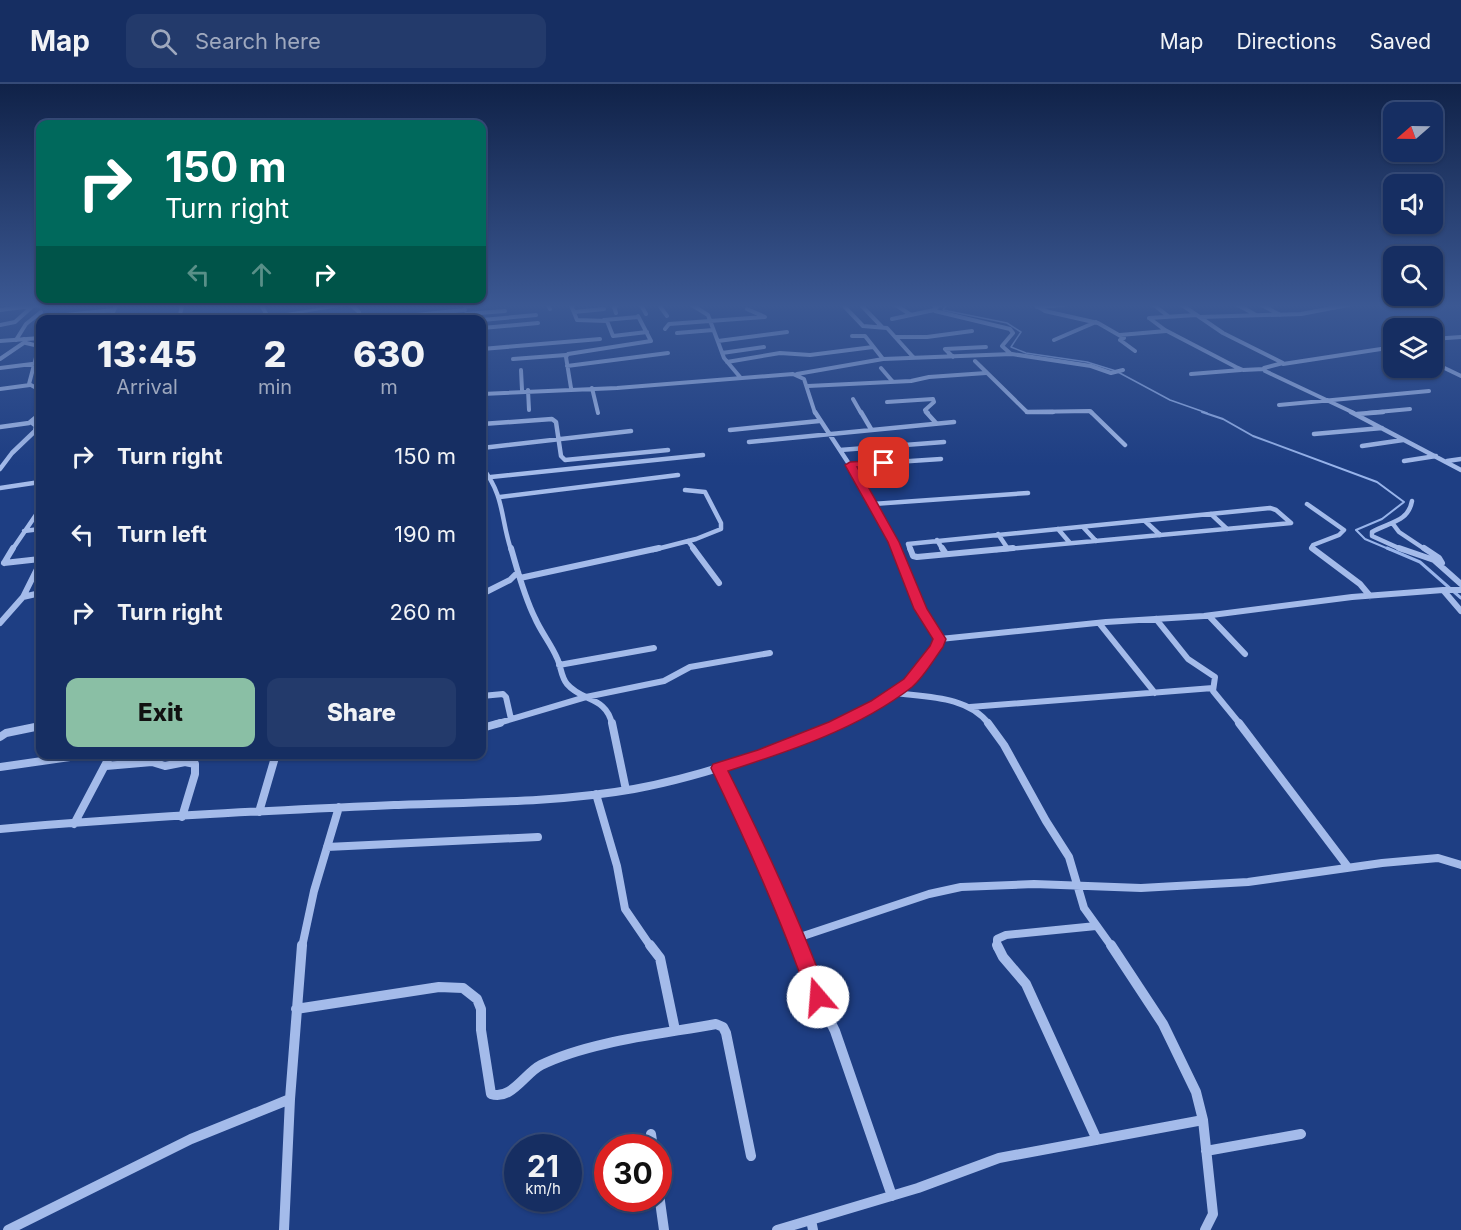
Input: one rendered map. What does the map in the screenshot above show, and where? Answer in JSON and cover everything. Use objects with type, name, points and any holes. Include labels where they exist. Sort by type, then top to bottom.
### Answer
[{"type":"street","points":[[513,359],[520,358]]},
{"type":"street","points":[[566,358],[571,388]]},
{"type":"street","points":[[567,366],[618,361],[623,358]]},
{"type":"street","points":[[725,358],[740,376]]},
{"type":"street","points":[[727,362],[749,358]]},
{"type":"street","points":[[486,393],[796,374],[883,359],[899,358]]},
{"type":"street","points":[[1041,358],[1091,366],[1113,372],[1122,370]]},
{"type":"street","points":[[1220,358],[1243,370]]},
{"type":"street","points":[[1272,358],[1283,364]]},
{"type":"street","points":[[1191,374],[1264,369],[1315,358]]},
{"type":"street","points":[[975,361],[1027,412],[1090,411],[1125,445]]},
{"type":"street","points":[[0,368],[36,364]]},
{"type":"street","points":[[1443,367],[1461,376]]},
{"type":"street","points":[[881,368],[893,382]]},
{"type":"street","points":[[30,385],[36,369]]},
{"type":"street","points":[[1264,369],[1356,414],[1461,470]]},
{"type":"street","points":[[521,370],[529,410]]},
{"type":"street","points":[[808,386],[893,382],[986,373]]},
{"type":"street","points":[[796,374],[804,379],[819,421],[850,465],[873,504],[897,550],[921,609],[940,639]]},
{"type":"street","points":[[0,389],[30,385],[36,388]]},
{"type":"street","points":[[592,388],[598,413]]},
{"type":"street","points":[[1279,405],[1429,391]]},
{"type":"street","points":[[853,399],[871,429]]},
{"type":"street","points":[[887,402],[933,399],[934,402],[925,410],[936,423]]},
{"type":"street","points":[[1356,414],[1410,409]]},
{"type":"street","points":[[0,427],[31,422],[36,418]]},
{"type":"street","points":[[486,424],[552,419],[556,422],[561,456],[565,460],[668,450]]},
{"type":"street","points":[[730,430],[819,421]]},
{"type":"street","points":[[0,469],[35,430],[36,426],[31,422]]},
{"type":"street","points":[[749,442],[954,422]]},
{"type":"street","points":[[1314,434],[1382,428]]},
{"type":"street","points":[[486,448],[631,431]]},
{"type":"street","points":[[1362,446],[1404,440]]},
{"type":"street","points":[[840,450],[944,442]]},
{"type":"street","points":[[486,472],[704,455]]},
{"type":"street","points":[[1404,461],[1436,456]]},
{"type":"street","points":[[850,465],[941,459]]},
{"type":"street","points":[[1447,461],[1461,459]]},
{"type":"street","points":[[486,474],[500,498],[506,534],[535,619],[560,665],[565,682],[570,689],[600,702],[611,718],[626,790]]},
{"type":"street","points":[[500,498],[678,475]]},
{"type":"street","points":[[0,488],[36,483]]},
{"type":"street","points":[[486,592],[519,575],[603,562],[688,541],[717,531],[722,526],[705,492],[685,490]]},
{"type":"street","points":[[873,504],[1029,493]]},
{"type":"street","points":[[1413,501],[1409,513],[1393,524],[1377,528],[1371,534],[1389,545],[1428,557],[1461,584]]},
{"type":"street","points":[[1308,504],[1344,530],[1322,543],[1312,545],[1312,548],[1360,584],[1370,596]]},
{"type":"street","points":[[1272,508],[1291,523],[916,557],[908,544],[1145,520],[1272,508]]},
{"type":"street","points":[[2,564],[36,514]]},
{"type":"street","points":[[1211,514],[1227,529]]},
{"type":"street","points":[[1145,520],[1160,535]]},
{"type":"street","points":[[1393,524],[1399,532],[1439,558],[1443,567]]},
{"type":"street","points":[[1083,527],[1096,541]]},
{"type":"street","points":[[1058,529],[1070,543]]},
{"type":"street","points":[[24,531],[36,530]]},
{"type":"street","points":[[998,534],[1008,549]]},
{"type":"street","points":[[937,540],[946,554]]},
{"type":"street","points":[[688,541],[719,583]]},
{"type":"street","points":[[897,550],[910,549]]},
{"type":"street","points":[[2,564],[36,561]]},
{"type":"street","points":[[0,623],[23,597],[36,569]]},
{"type":"street","points":[[1444,590],[1461,611]]},
{"type":"street","points":[[0,829],[339,807],[596,794],[626,790],[718,768],[764,754],[834,726],[895,693],[916,673],[940,639],[1100,623],[1209,616],[1370,596],[1461,590]]},
{"type":"street","points":[[23,597],[36,594]]},
{"type":"street","points":[[1209,616],[1245,654]]},
{"type":"street","points":[[1156,619],[1188,659],[1215,677],[1213,691],[1348,867]]},
{"type":"street","points":[[1100,623],[1155,693]]},
{"type":"street","points":[[560,665],[654,648]]},
{"type":"street","points":[[486,727],[586,697],[664,681],[683,670],[699,665],[770,653]]},
{"type":"street","points":[[969,707],[1213,688]]},
{"type":"street","points":[[895,693],[947,700],[969,707],[982,715],[1004,745],[1046,821],[1069,857],[1084,908],[1138,984],[1167,1032],[1196,1092],[1203,1120],[1213,1214],[1205,1230]]},
{"type":"street","points":[[486,696],[503,694],[506,697],[512,719]]},
{"type":"street","points":[[0,737],[6,733],[36,727]]},
{"type":"street","points":[[0,767],[56,759]]},
{"type":"street","points":[[74,824],[108,759]]},
{"type":"street","points":[[132,763],[134,759]]},
{"type":"street","points":[[259,812],[275,759]]},
{"type":"street","points":[[105,766],[152,762],[165,766],[185,762],[195,764],[195,774],[182,817]]},
{"type":"street","points":[[718,768],[754,840],[797,938],[818,997],[839,1041],[892,1196]]},
{"type":"street","points":[[596,794],[617,866],[625,909],[660,958],[675,1030]]},
{"type":"street","points":[[284,1230],[299,965],[306,922],[339,807]]},
{"type":"street","points":[[327,847],[538,837]]},
{"type":"street","points":[[797,938],[929,894],[961,887],[1034,884],[1141,888],[1275,878],[1348,867],[1438,858],[1453,860],[1461,865]]},
{"type":"street","points":[[1096,926],[1006,935],[997,939],[996,944],[1006,962],[1026,984],[1097,1140]]},
{"type":"street","points":[[296,1009],[439,987],[463,988],[477,999],[481,1009],[481,1030],[491,1094],[497,1096],[510,1091],[528,1073],[554,1059],[600,1046],[675,1030],[710,1024],[723,1027],[751,1156]]},
{"type":"street","points":[[8,1230],[191,1139],[290,1099]]},
{"type":"street","points":[[777,1230],[812,1225],[999,1158],[1203,1120]]},
{"type":"street","points":[[1206,1152],[1301,1134]]},
{"type":"street","points":[[661,1212],[664,1230]]},
{"type":"waterway","points":[[1063,358],[1087,362],[1116,371],[1170,400],[1207,413]]},
{"type":"waterway","points":[[1202,412],[1223,419],[1253,436],[1377,482],[1404,502],[1382,519],[1356,530],[1365,539],[1391,550]]},
{"type":"waterway","points":[[1387,548],[1420,562],[1461,598]]},
{"type":"route","points":[[818,997],[797,938],[754,840],[718,768],[764,754],[834,726],[876,704],[909,682],[937,647],[940,639],[921,609],[894,542],[850,465],[884,463]]}]
